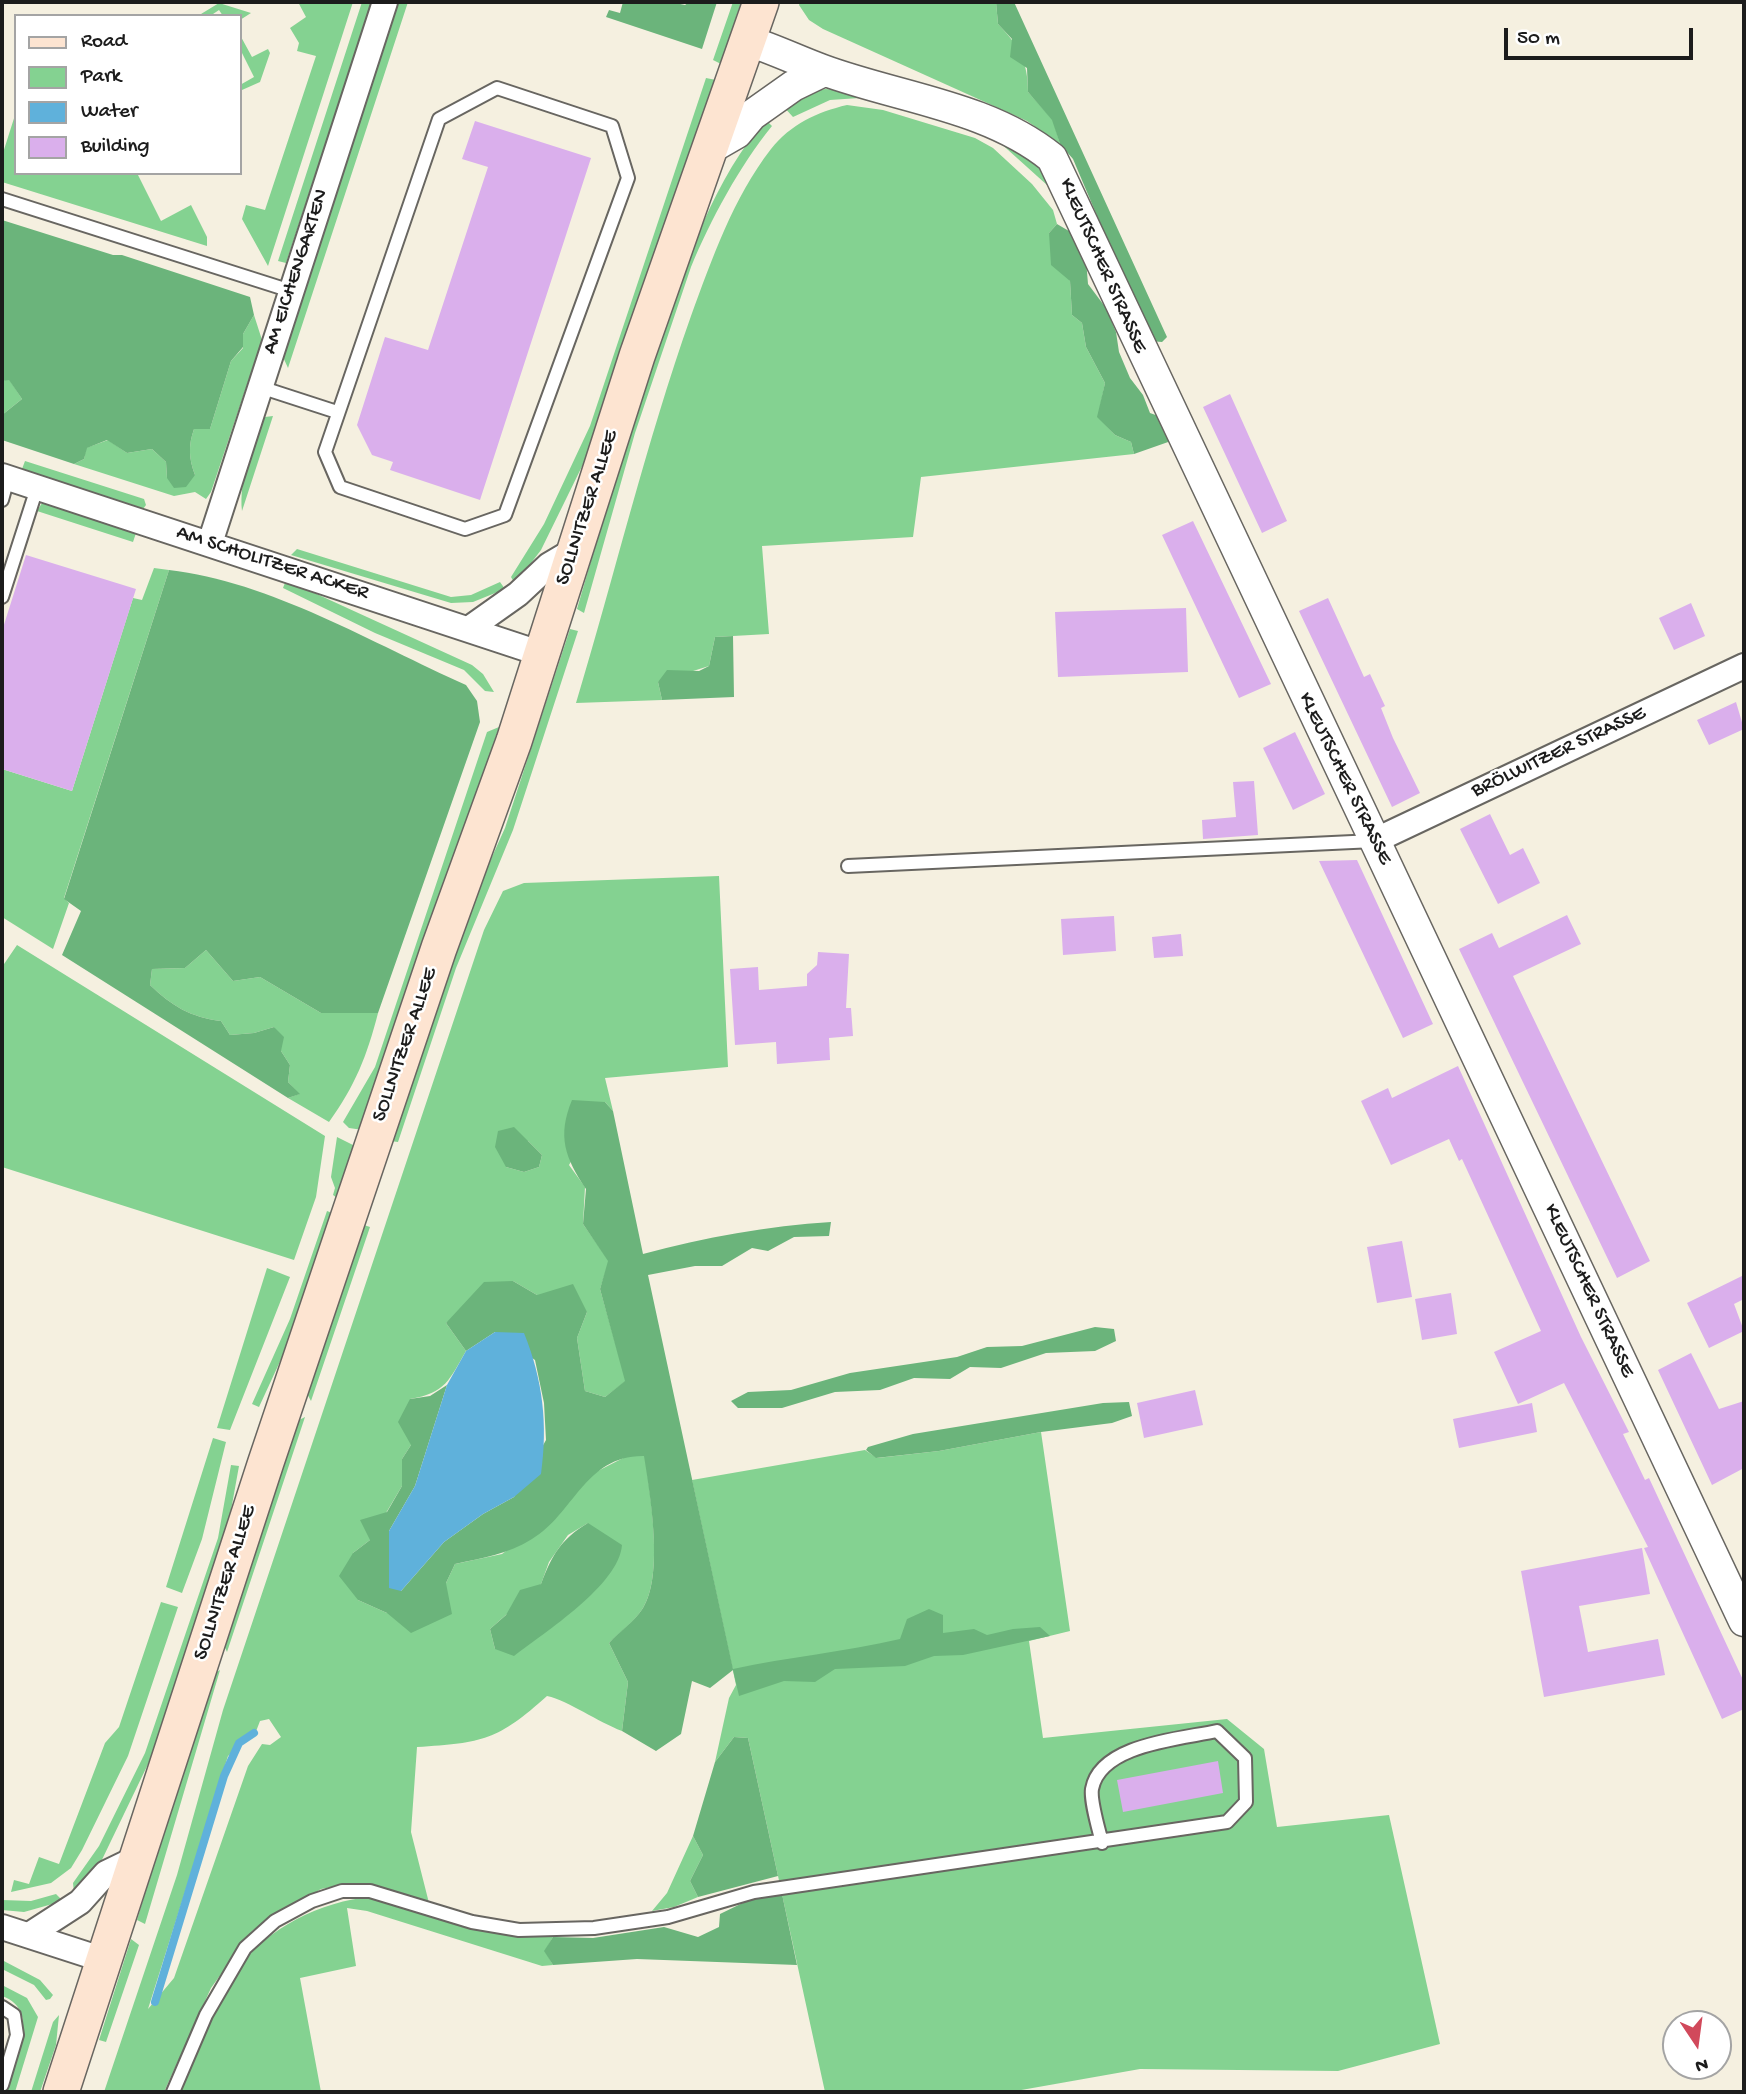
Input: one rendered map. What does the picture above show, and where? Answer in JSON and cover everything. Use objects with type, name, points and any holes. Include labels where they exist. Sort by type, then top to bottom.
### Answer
[{"type":"main road","name":"SOLLNITZER ALLEE","points":[[61,2092],[270,1450],[542,654],[637,356],[761,2]]},
{"type":"street","name":"AM EICHENGARTEN","points":[[210,542],[385,2]]},
{"type":"street","name":"KLEUTSCHER STRASSE","points":[[748,41],[824,71],[973,116],[1028,139],[1052,158],[1069,188],[1142,354],[1744,1621]]},
{"type":"street","points":[[711,148],[737,133],[752,115],[793,86],[824,71]]},
{"type":"street","name":"AM SCHOLITZER ACKER","points":[[4,484],[37,488],[210,542],[542,654]]},
{"type":"street","points":[[470,628],[518,594],[549,565],[576,549]]},
{"type":"street","name":"BRÖLWITZER STRASSE","points":[[1374,841],[1744,666]]},
{"type":"street","points":[[29,1935],[80,1902],[106,1873],[137,1858]]},
{"type":"street","points":[[2,1927],[104,1960]]},
{"type":"lane","points":[[497,88],[612,126],[628,178],[505,514],[465,529],[340,487],[325,452],[337,412],[439,119],[497,88]]},
{"type":"lane","points":[[2,199],[291,291]]},
{"type":"lane","points":[[260,387],[337,412]]},
{"type":"lane","points":[[2,597],[37,488]]},
{"type":"lane","points":[[848,866],[1374,841]]},
{"type":"lane","points":[[173,2092],[206,2015],[245,1948],[275,1921],[312,1901],[342,1891],[370,1891],[472,1922],[519,1930],[594,1928],[668,1917],[754,1892],[1102,1843],[1227,1822],[1246,1802],[1245,1758],[1217,1731],[1133,1748],[1108,1762],[1092,1790],[1102,1843]]},
{"type":"lane","points":[[2,2007],[14,2015],[17,2035],[2,2085]]},
{"type":"green space","points":[[298,2],[353,2],[268,266],[242,219],[246,205],[265,210],[316,56],[297,51],[299,43],[290,28],[306,17]]},
{"type":"green space","points":[[362,2],[372,2],[286,263],[278,261]]},
{"type":"green space","points":[[399,2],[408,2],[288,368],[283,357]]},
{"type":"green space","points":[[623,2],[671,2],[685,5],[689,2],[717,2],[702,49],[606,17],[609,10],[620,13]]},
{"type":"green space","points":[[733,2],[741,2],[721,64],[713,60]]},
{"type":"green space","points":[[800,2],[996,2],[998,24],[1017,47],[1024,63],[1028,92],[1053,120],[1060,144],[1027,121],[823,29],[809,20],[799,5]]},
{"type":"green space","points":[[996,2],[1014,2],[1167,337],[1162,342],[1150,341],[1073,159],[1060,144],[1052,120],[1028,92],[1027,68],[1010,57],[1012,39],[998,24]]},
{"type":"green space","points":[[219,3],[251,13],[242,19],[242,14],[222,14],[219,10],[213,14],[201,14]]},
{"type":"green space","points":[[242,39],[252,57],[268,49],[270,53],[260,82],[242,90],[242,84],[254,77],[242,53]]},
{"type":"green space","points":[[706,78],[716,80],[591,448],[541,550],[515,584],[511,577],[544,524],[590,426]]},
{"type":"green space","points":[[825,89],[845,90],[874,97],[830,100],[793,117],[782,105],[800,95]]},
{"type":"green space","points":[[847,105],[883,110],[975,138],[993,148],[1032,184],[1053,210],[1057,224],[1049,233],[1070,281],[1072,315],[1082,323],[1086,347],[1105,383],[1098,417],[1115,435],[1131,442],[1134,454],[921,477],[913,537],[762,546],[769,634],[715,637],[709,666],[658,682],[662,700],[576,703],[675,364],[725,230],[745,188],[779,140],[805,120]]},
{"type":"green space","points":[[14,118],[14,175],[138,175],[161,221],[191,205],[207,237],[207,246],[2,182],[2,156]]},
{"type":"green space","points":[[766,120],[772,126],[727,194],[691,267],[635,433],[584,613],[577,609],[639,402],[680,279],[717,193],[748,142]]},
{"type":"green space","points":[[997,140],[1025,154],[1057,194]]},
{"type":"green space","points":[[2,220],[113,255],[122,255],[250,297],[254,315],[243,334],[243,347],[231,361],[210,429],[194,429],[190,452],[195,475],[186,487],[174,488],[167,478],[166,462],[152,449],[127,453],[107,440],[87,448],[84,459],[74,464],[2,440],[2,415],[22,399],[9,380],[2,381]]},
{"type":"green space","points":[[1057,224],[1074,234],[1086,260],[1088,284],[1106,308],[1130,378],[1143,395],[1150,413],[1164,418],[1171,441],[1134,454],[1131,442],[1115,435],[1097,417],[1105,383],[1086,347],[1082,323],[1072,315],[1070,281],[1051,265],[1049,233]]},
{"type":"green space","points":[[254,315],[262,340],[211,492],[206,499],[195,492],[174,496],[74,464],[84,459],[86,448],[108,440],[127,453],[152,449],[166,462],[167,478],[195,475],[190,452],[194,429],[210,429],[231,361],[243,348],[243,334]]},
{"type":"green space","points":[[9,379],[22,399],[2,415],[2,381]]},
{"type":"green space","points":[[273,416],[242,511],[242,487],[251,450],[265,417]]},
{"type":"green space","points":[[25,461],[144,499],[146,505],[143,509],[22,469]]},
{"type":"green space","points":[[42,503],[136,533],[133,542],[37,511]]},
{"type":"green space","points":[[297,549],[451,597],[471,595],[500,582],[505,589],[473,602],[451,603],[291,555]]},
{"type":"green space","points":[[154,568],[169,570],[64,898],[69,903],[53,949],[2,917],[2,769],[72,791],[133,598],[142,600]]},
{"type":"green space","points":[[169,570],[207,576],[283,600],[466,685],[477,701],[480,722],[378,1013],[321,1013],[260,977],[233,981],[206,950],[185,968],[152,969],[150,985],[158,992],[174,1005],[191,1013],[221,1021],[230,1035],[254,1033],[274,1027],[284,1037],[281,1051],[290,1065],[288,1082],[300,1094],[288,1098],[62,955],[81,911],[64,899]]},
{"type":"green space","points":[[286,580],[472,665],[483,674],[494,692],[485,691],[464,670],[375,633],[283,588]]},
{"type":"green space","points":[[570,629],[578,631],[513,830],[456,968],[398,1142],[390,1141],[469,908],[505,828]]},
{"type":"green space","points":[[733,636],[734,697],[662,700],[658,682],[667,670],[699,671],[709,666],[715,637]]},
{"type":"green space","points":[[499,727],[363,1130],[349,1128],[343,1122],[375,1067],[487,732]]},
{"type":"green space","points":[[719,876],[728,1067],[605,1078],[613,1111],[605,1102],[569,1165],[585,1187],[583,1224],[609,1261],[600,1289],[626,1381],[605,1397],[585,1391],[577,1338],[587,1312],[537,1295],[513,1281],[446,1323],[466,1351],[445,1384],[432,1393],[410,1399],[411,1445],[402,1459],[402,1486],[370,1540],[353,1553],[358,1600],[387,1613],[446,1583],[455,1564],[502,1554],[562,1509],[592,1474],[627,1456],[645,1456],[654,1534],[653,1576],[643,1608],[609,1643],[628,1682],[622,1731],[565,1702],[547,1696],[515,1722],[488,1736],[458,1744],[417,1747],[411,1832],[429,1903],[381,1887],[354,1883],[321,1889],[272,1917],[252,1931],[211,1988],[164,2092],[104,2092],[177,1875],[223,1710],[484,930],[503,891],[524,883]],"holes":[[[528,1141],[542,1155],[539,1167],[524,1172],[506,1167]],[[588,1523],[495,1649],[490,1629],[541,1584],[549,1562],[568,1535]],[[269,1719],[281,1737],[270,1745],[262,1744],[248,1766],[174,1978],[148,2009],[228,1756],[255,1734],[260,1721]]]},
{"type":"green space","points":[[17,945],[325,1136],[316,1197],[294,1260],[2,1167],[2,967]]},
{"type":"green space","points":[[206,950],[233,981],[260,977],[321,1013],[378,1013],[359,1070],[329,1122],[288,1098],[299,1094],[288,1082],[290,1065],[281,1051],[274,1027],[254,1033],[230,1035],[221,1021],[200,1017],[182,1009],[150,985],[152,969],[185,968]]},
{"type":"green space","points":[[572,1100],[605,1102],[613,1111],[643,1254],[737,1233],[831,1222],[829,1236],[794,1237],[768,1251],[752,1248],[722,1266],[695,1266],[648,1275],[733,1669],[900,1639],[907,1619],[929,1609],[943,1615],[943,1633],[974,1629],[987,1635],[1040,1627],[1050,1636],[963,1655],[934,1656],[905,1666],[835,1669],[815,1682],[784,1681],[739,1696],[733,1670],[710,1688],[692,1681],[681,1734],[656,1751],[622,1731],[628,1682],[609,1643],[643,1608],[653,1576],[654,1534],[644,1456],[624,1458],[594,1475],[559,1515],[532,1539],[504,1552],[455,1564],[446,1583],[452,1614],[411,1633],[387,1613],[358,1600],[339,1576],[353,1553],[370,1540],[360,1520],[387,1512],[402,1486],[402,1459],[411,1445],[398,1422],[410,1399],[430,1396],[447,1385],[415,1486],[389,1531],[401,1591],[444,1542],[483,1514],[514,1497],[546,1440],[544,1403],[535,1360],[495,1332],[466,1351],[446,1323],[484,1282],[513,1281],[537,1295],[573,1284],[587,1312],[577,1338],[585,1391],[605,1397],[625,1381],[600,1289],[608,1261],[583,1224],[586,1189],[568,1157],[564,1136]]},
{"type":"green space","points":[[514,1127],[542,1155],[539,1167],[524,1172],[506,1167],[495,1147],[498,1131]]},
{"type":"green space","points":[[337,1137],[357,1147],[340,1200],[333,1195],[335,1188],[331,1177]]},
{"type":"green space","points":[[327,1211],[335,1214],[289,1342],[259,1407],[252,1404],[290,1319]]},
{"type":"green space","points":[[361,1224],[370,1227],[311,1401],[305,1390]]},
{"type":"green space","points":[[267,1268],[290,1277],[230,1430],[217,1428]]},
{"type":"green space","points":[[1095,1327],[1114,1329],[1116,1341],[1095,1351],[1046,1353],[1001,1368],[970,1367],[950,1379],[914,1378],[880,1390],[835,1392],[782,1408],[738,1408],[731,1401],[748,1392],[791,1390],[850,1373],[957,1357],[987,1347],[1022,1346]]},
{"type":"green space","points":[[1129,1402],[1132,1416],[1112,1423],[1041,1432],[939,1451],[876,1458],[866,1450],[868,1447],[913,1434],[1103,1403]]},
{"type":"green space","points":[[305,1417],[227,1652],[222,1641],[295,1422]]},
{"type":"green space","points":[[1041,1432],[1070,1631],[1029,1641],[1043,1738],[1227,1719],[1264,1749],[1277,1827],[1389,1815],[1440,2044],[1338,2071],[1140,2069],[1010,2092],[825,2092],[748,1738],[734,1737],[715,1762],[729,1698],[736,1685],[692,1480],[865,1450],[877,1458],[939,1451]]},
{"type":"green space","points":[[213,1438],[226,1442],[202,1539],[182,1593],[166,1587]]},
{"type":"green space","points":[[231,1465],[239,1466],[226,1538],[150,1760],[97,1870],[74,1893],[73,1883],[99,1846],[145,1753],[218,1538]]},
{"type":"green space","points":[[588,1523],[622,1545],[618,1560],[608,1576],[578,1607],[514,1656],[495,1649],[490,1629],[506,1615],[520,1590],[541,1584],[558,1549]]},
{"type":"green space","points":[[161,1602],[178,1607],[128,1756],[82,1850],[71,1868],[51,1883],[11,1892],[14,1880],[29,1884],[39,1857],[59,1864],[105,1743],[119,1727]]},
{"type":"green space","points":[[220,1670],[145,1924],[137,1920],[210,1676]]},
{"type":"green space","points":[[734,1737],[748,1738],[778,1876],[698,1897],[690,1881],[703,1855],[693,1836],[715,1762]]},
{"type":"green space","points":[[693,1836],[703,1855],[690,1881],[698,1897],[674,1907],[652,1911],[667,1893]]},
{"type":"green space","points":[[56,1894],[63,1901],[24,1912],[2,1910],[2,1900],[31,1901]]},
{"type":"green space","points":[[782,1894],[797,1965],[637,1959],[553,1965],[544,1951],[553,1937],[593,1938],[664,1927],[698,1937],[719,1927],[720,1914],[755,1897]]},
{"type":"green space","points":[[371,1897],[460,1924],[506,1933],[553,1937],[545,1951],[553,1965],[542,1966],[367,1911],[347,1908],[356,1966],[300,1978],[321,2092],[180,2092],[220,1999],[249,1955],[263,1941],[296,1919],[333,1904]]},
{"type":"green space","points":[[131,1939],[139,1945],[106,2042],[99,2040]]},
{"type":"green space","points":[[2,1960],[40,1980],[53,1995],[46,2000],[34,1985],[2,1969]]},
{"type":"green space","points":[[2,1985],[27,1998],[38,2017],[15,2092],[7,2092],[23,2025],[21,2013],[15,2003],[2,1996]]},
{"type":"green space","points":[[59,2015],[56,2045],[40,2092],[31,2092],[53,2022]]},
{"type":"water","points":[[495,1332],[524,1333],[536,1368],[544,1420],[541,1474],[514,1497],[483,1514],[444,1542],[401,1591],[389,1588],[389,1531],[415,1486],[447,1385],[466,1351]]},
{"type":"building","points":[[475,121],[591,158],[480,500],[390,470],[393,462],[372,455],[357,425],[385,337],[428,350],[488,167],[462,159]]},
{"type":"building","points":[[1230,394],[1287,521],[1262,533],[1203,407]]},
{"type":"building","points":[[1193,521],[1271,684],[1239,698],[1162,535]]},
{"type":"building","points":[[26,555],[136,589],[72,791],[2,769],[2,631]]},
{"type":"building","points":[[1328,598],[1364,677],[1370,674],[1385,706],[1381,708],[1393,738],[1420,793],[1392,807],[1299,611]]},
{"type":"building","points":[[1691,603],[1705,636],[1674,650],[1659,618]]},
{"type":"building","points":[[1186,608],[1188,672],[1058,677],[1055,612]]},
{"type":"building","points":[[1736,702],[1744,729],[1709,745],[1697,720]]},
{"type":"building","points":[[1295,732],[1325,794],[1293,810],[1263,748]]},
{"type":"building","points":[[1254,781],[1258,835],[1203,839],[1202,820],[1236,817],[1233,782]]},
{"type":"building","points":[[1490,814],[1510,855],[1523,848],[1540,883],[1498,904],[1460,829]]},
{"type":"building","points":[[1357,860],[1433,1024],[1403,1038],[1319,861]]},
{"type":"building","points":[[1567,915],[1581,944],[1513,976],[1650,1261],[1617,1278],[1459,949],[1492,933],[1499,948]]},
{"type":"building","points":[[1114,916],[1116,951],[1063,955],[1061,919]]},
{"type":"building","points":[[1181,934],[1183,956],[1154,958],[1152,937]]},
{"type":"building","points":[[818,952],[849,954],[846,1008],[851,1008],[853,1036],[829,1038],[830,1060],[777,1064],[776,1042],[735,1045],[730,969],[758,967],[759,990],[807,986],[807,974],[817,965]]},
{"type":"building","points":[[1458,1066],[1581,1337],[1629,1432],[1623,1434],[1645,1480],[1649,1478],[1744,1682],[1744,1709],[1722,1719],[1644,1548],[1648,1547],[1564,1383],[1518,1404],[1494,1352],[1541,1331],[1462,1159],[1459,1161],[1449,1139],[1391,1165],[1361,1101],[1388,1088],[1392,1098]]},
{"type":"building","points":[[1402,1241],[1412,1297],[1377,1303],[1367,1247]]},
{"type":"building","points":[[1744,1275],[1744,1299],[1734,1304],[1744,1331],[1709,1348],[1687,1303]]},
{"type":"building","points":[[1451,1293],[1457,1334],[1422,1340],[1415,1299]]},
{"type":"building","points":[[1691,1353],[1719,1409],[1744,1401],[1744,1468],[1712,1485],[1658,1370]]},
{"type":"building","points":[[1195,1390],[1203,1425],[1144,1438],[1137,1403]]},
{"type":"building","points":[[1532,1403],[1537,1432],[1459,1448],[1453,1419]]},
{"type":"building","points":[[1642,1548],[1650,1594],[1579,1606],[1588,1652],[1658,1639],[1665,1675],[1544,1697],[1521,1571]]},
{"type":"building","points":[[1218,1761],[1223,1793],[1123,1812],[1117,1780]]},
{"type":"waterway","points":[[155,2002],[224,1776],[239,1743],[254,1733]]}]
